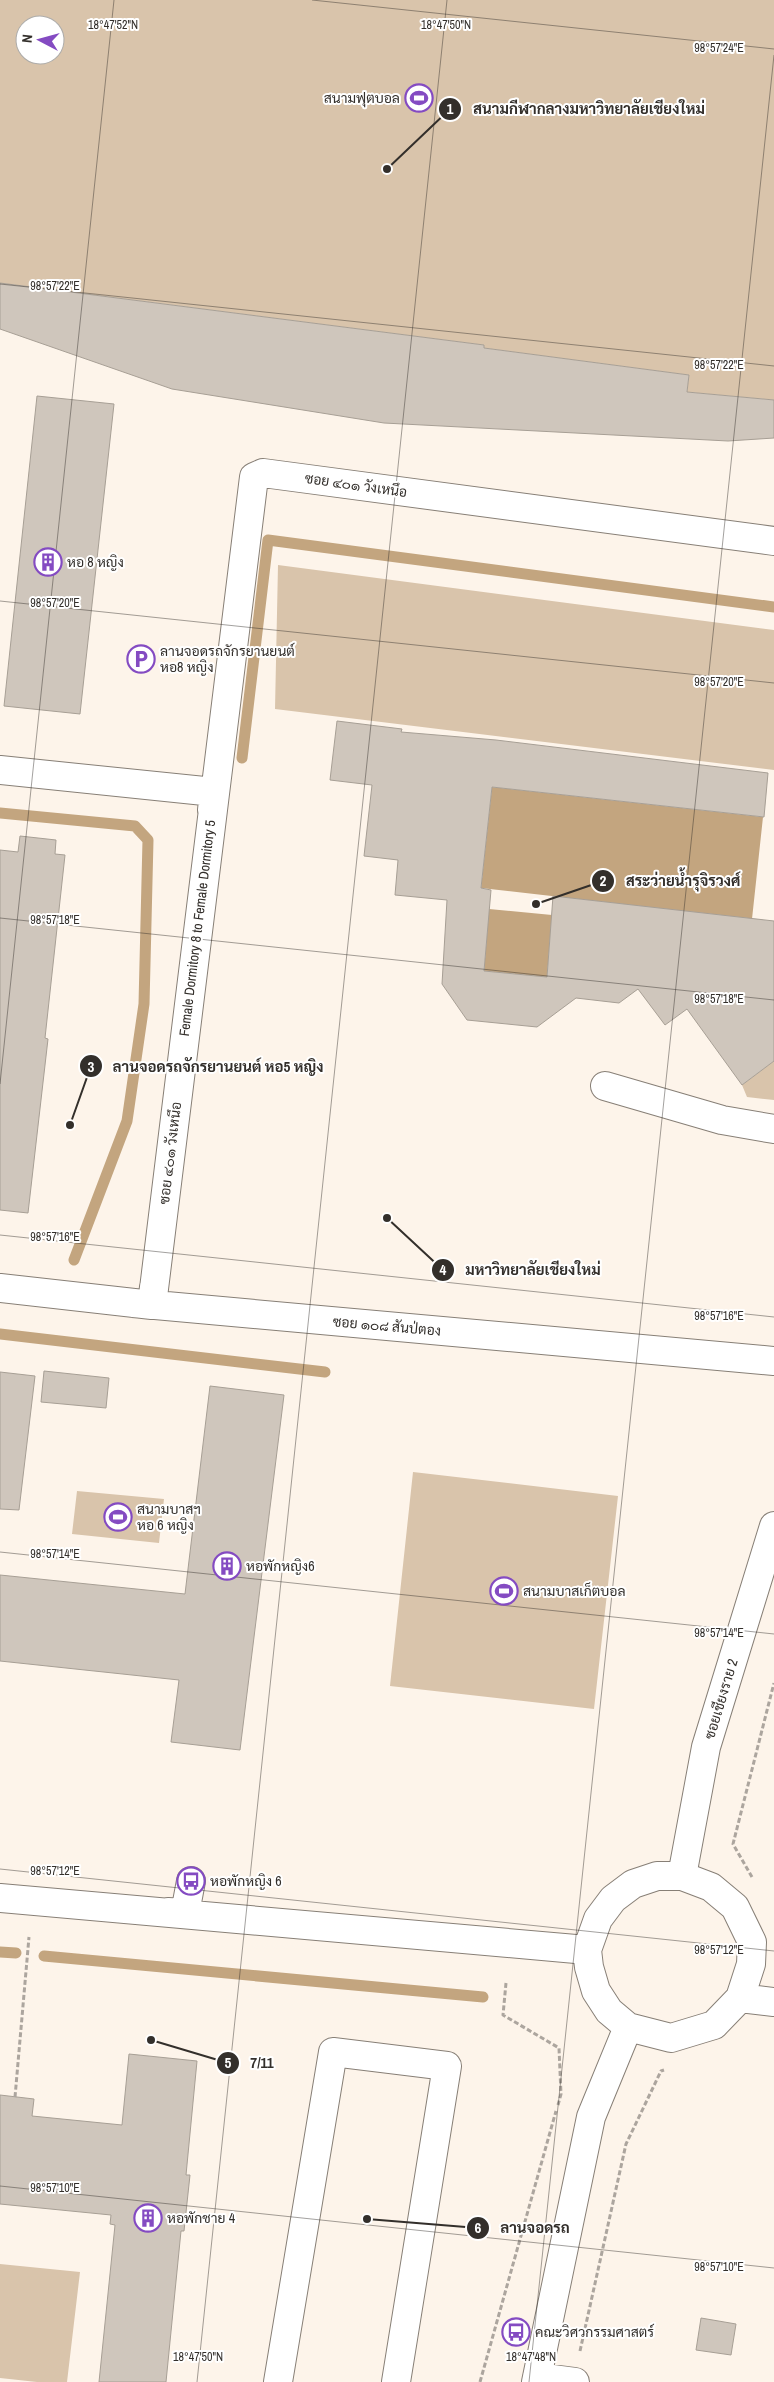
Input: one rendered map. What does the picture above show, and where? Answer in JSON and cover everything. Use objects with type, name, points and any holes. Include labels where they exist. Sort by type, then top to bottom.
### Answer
[{"type":"street","name":"ซอย ๔๐๑ วังเหนึอ","points":[[152,1305],[254,477],[263,473],[774,540]]},
{"type":"street","points":[[0,770],[214,792]]},
{"type":"street","points":[[605,1086],[722,1120],[774,1129]]},
{"type":"street","points":[[0,1287],[152,1305]]},
{"type":"street","name":"ซอย ๑๐๘ สันป่ตอง","points":[[152,1305],[774,1361]]},
{"type":"street","name":"ซอยเชียงราย 2","points":[[682,1876],[706,1747],[773,1535]]},
{"type":"street","points":[[657,1876],[682,1876],[711,1887],[735,1908],[763,1943],[750,1964],[740,1998],[714,2025],[671,2038],[628,2027],[609,2011],[596,1991],[589,1968],[587,1950],[598,1919],[613,1899],[633,1884],[657,1876]]},
{"type":"street","points":[[185,1913],[191,1880]]},
{"type":"street","points":[[0,1898],[587,1950]]},
{"type":"street","points":[[740,1998],[774,2002]]},
{"type":"street","points":[[574,2382],[536,2380],[591,2117],[628,2027]]},
{"type":"street","points":[[278,2382],[332,2052],[447,2066],[396,2382]]},
{"type":"path","points":[[733,1844],[774,1683]]},
{"type":"path","points":[[14,2096],[29,1937]]},
{"type":"path","points":[[480,2382],[561,2094],[559,2048],[503,2015],[506,1983]]},
{"type":"path","points":[[574,2382],[626,2144],[661,2072],[669,2067]]},
{"type":"shaded area","points":[[0,0],[774,0],[774,400],[687,392],[689,375],[484,348],[484,345],[0,283]]},
{"type":"shaded area","points":[[278,565],[774,630],[774,770],[275,709]]},
{"type":"shaded area","points":[[492,787],[763,817],[752,919],[481,888]]},
{"type":"shaded area","points":[[489,909],[552,915],[547,977],[484,971]]},
{"type":"shaded area","points":[[774,1061],[774,1100],[747,1097],[742,1085]]},
{"type":"shaded area","name":"สนามบาสเก็ตบอล","points":[[413,1472],[618,1496],[594,1709],[390,1686]]},
{"type":"shaded area","name":"สนามบาสฯ หอ 6 หญิง","points":[[77,1491],[164,1499],[159,1543],[72,1534]]},
{"type":"shaded area","points":[[0,2264],[80,2272],[67,2382],[37,2382],[0,2378]]},
{"type":"building","points":[[0,283],[484,345],[484,348],[689,375],[687,392],[774,400],[774,438],[728,441],[384,423],[172,389],[0,329]]},
{"type":"building","name":"หอ 8 หญิง","points":[[37,396],[114,404],[80,714],[4,706]]},
{"type":"building","points":[[337,721],[402,729],[401,732],[496,740],[768,773],[764,817],[492,787],[481,888],[491,890],[484,971],[547,977],[553,896],[774,921],[774,1061],[742,1085],[687,1009],[665,1025],[638,989],[619,1003],[576,998],[537,1027],[467,1020],[442,984],[447,900],[395,895],[398,860],[364,856],[372,785],[330,780]]},
{"type":"building","points":[[20,836],[56,840],[55,854],[65,855],[45,1038],[48,1039],[28,1213],[0,1210],[0,850],[18,852]]},
{"type":"building","points":[[44,1371],[109,1378],[106,1408],[41,1402]]},
{"type":"building","points":[[0,1372],[35,1376],[19,1510],[0,1509]]},
{"type":"building","points":[[210,1386],[284,1395],[240,1750],[171,1742],[179,1680],[0,1661],[0,1575],[185,1594]]},
{"type":"building","name":"หอพักชาย 4","points":[[129,2054],[197,2061],[186,2175],[190,2175],[184,2231],[181,2231],[166,2382],[99,2382],[115,2225],[110,2224],[111,2215],[0,2204],[0,2095],[34,2099],[32,2116],[122,2125]]},
{"type":"building","points":[[701,2318],[736,2324],[731,2355],[696,2350]]},
{"type":"waterway","points":[[242,758],[268,540],[774,607]]},
{"type":"waterway","points":[[0,813],[135,826],[148,840],[144,1004],[127,1121],[74,1260]]},
{"type":"waterway","points":[[0,1334],[325,1372]]},
{"type":"waterway","points":[[0,1952],[16,1953]]},
{"type":"waterway","points":[[44,1956],[483,1997]]},
{"type":"place","name":"สนามฟุตบอล","points":[[419,98]]},
{"type":"place","name":"สนามกีฬากลางมหาวิทยาลัยเชียงใหม่","points":[[387,169]]},
{"type":"place","name":"หอ 8 หญิง","points":[[48,562]]},
{"type":"place","name":"ลานจอดรถจักรยานยนต์ หอ8 หญิง","points":[[141,659]]},
{"type":"place","name":"สระว่ายน้ำรุจิรวงศ์","points":[[536,904]]},
{"type":"place","name":"ลานจอดรถจักรยานยนต์ หอ5 หญิง","points":[[70,1125]]},
{"type":"place","name":"มหาวิทยาลัยเชียงใหม่","points":[[387,1218]]},
{"type":"place","name":"สนามบาสฯ หอ 6 หญิง","points":[[118,1517]]},
{"type":"place","name":"หอพักหญิง6","points":[[227,1566]]},
{"type":"place","name":"สนามบาสเก็ตบอล","points":[[504,1591]]},
{"type":"place","name":"หอพักหญิง 6","points":[[191,1881]]},
{"type":"place","name":"7/11","points":[[151,2040]]},
{"type":"place","name":"หอพักชาย 4","points":[[148,2218]]},
{"type":"place","name":"ลานจอดรถ","points":[[367,2219]]},
{"type":"place","name":"คณะวิศวกรรมศาสตร์","points":[[516,2332]]}]
